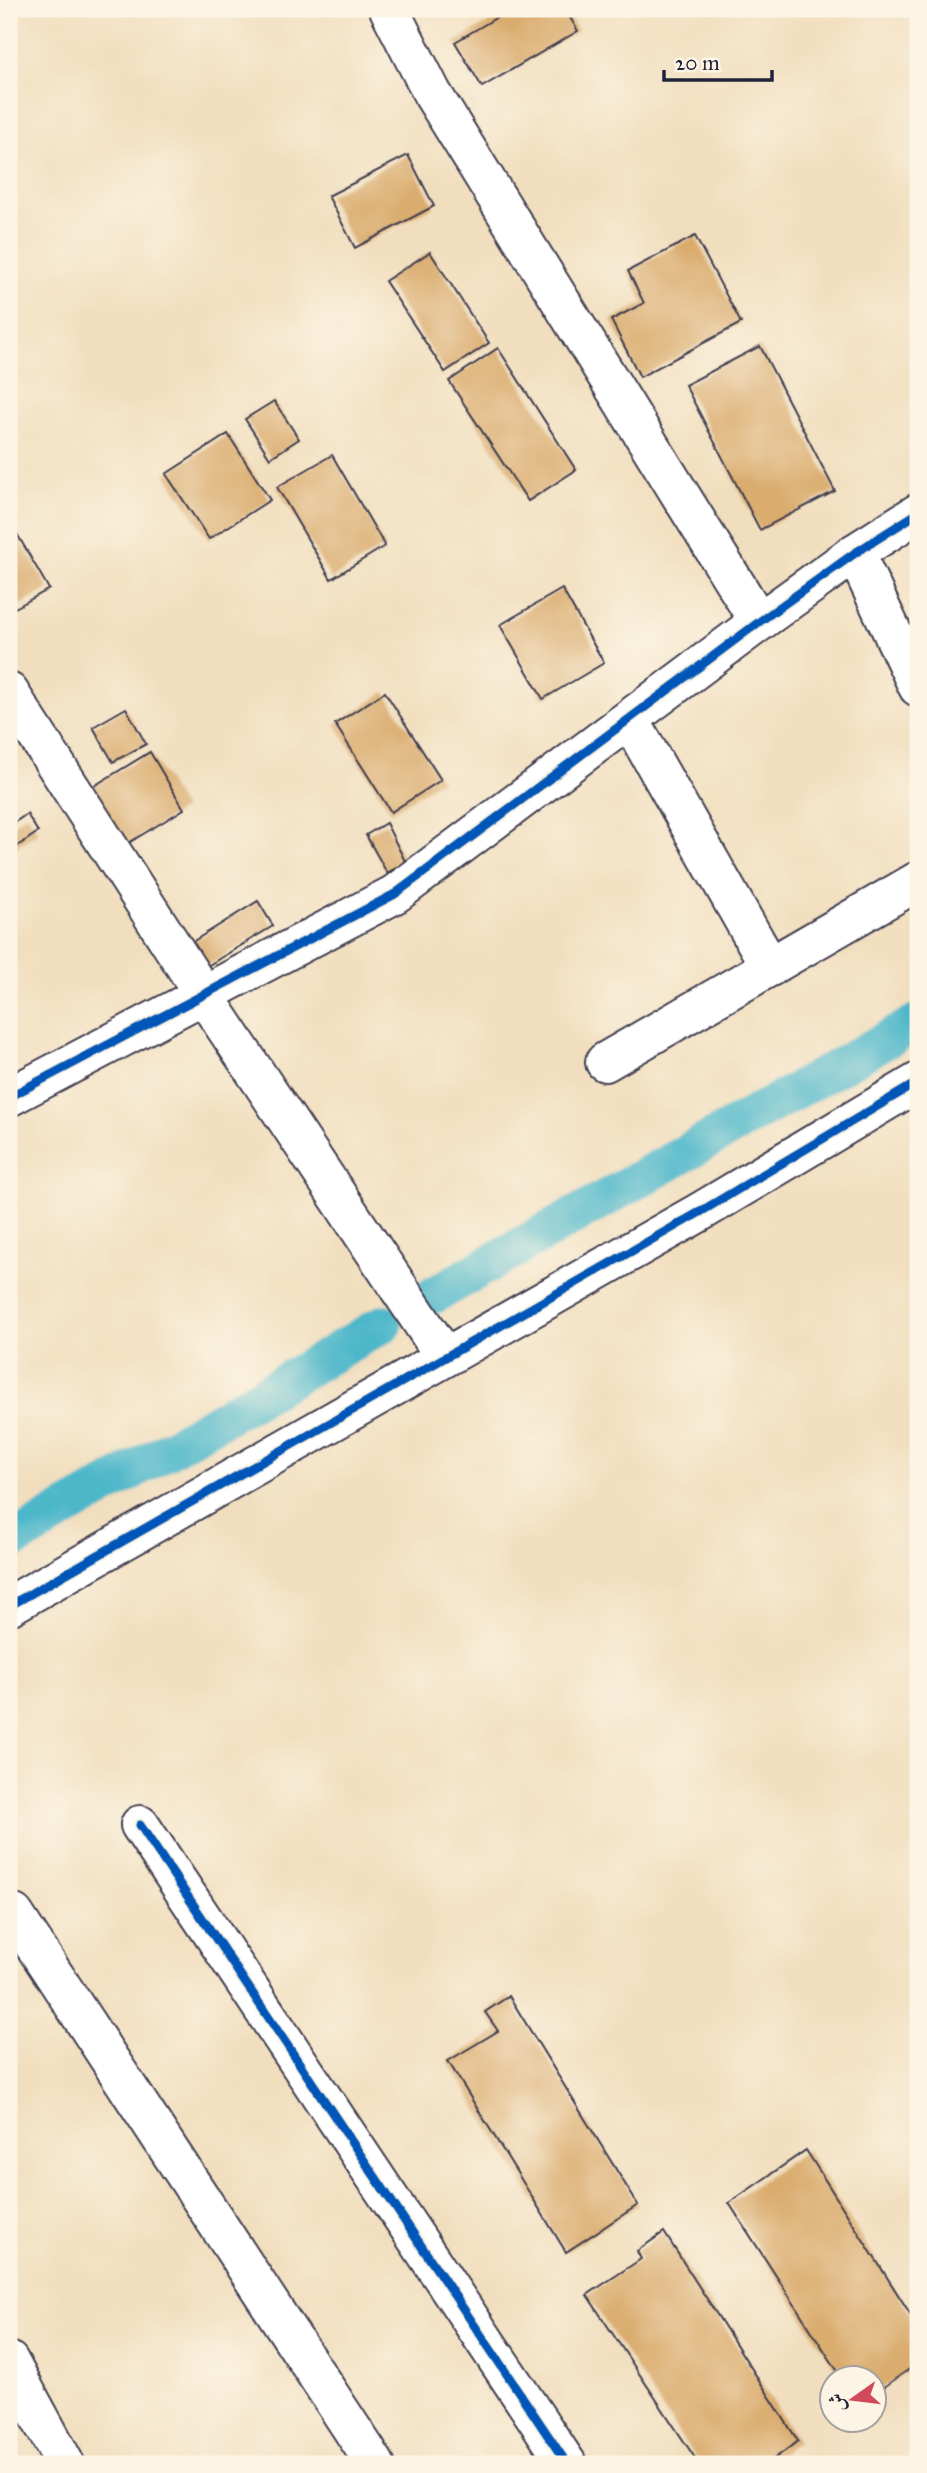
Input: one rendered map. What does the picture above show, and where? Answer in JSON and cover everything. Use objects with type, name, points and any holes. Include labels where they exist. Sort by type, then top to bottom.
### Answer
[{"type":"street","points":[[389,9],[432,93],[759,622]]},
{"type":"street","points":[[9,1097],[395,894],[759,622],[855,553],[918,513]]},
{"type":"street","points":[[855,553],[918,687]]},
{"type":"street","points":[[9,692],[203,994],[445,1357]]},
{"type":"street","points":[[630,720],[771,967]]},
{"type":"street","points":[[605,1062],[918,881]]},
{"type":"street","points":[[9,1605],[700,1212],[918,1082]]},
{"type":"street","points":[[140,1825],[567,2464]]},
{"type":"street","points":[[14,1914],[374,2464]]},
{"type":"street","points":[[9,2361],[65,2464]]},
{"type":"building","points":[[511,9],[565,9],[578,31],[482,87],[455,42]]},
{"type":"building","points":[[408,155],[434,206],[355,248],[328,196]]},
{"type":"building","points":[[695,236],[741,323],[640,377],[611,320],[644,303],[628,271]]},
{"type":"building","points":[[430,252],[489,343],[445,372],[385,281]]},
{"type":"building","points":[[760,346],[835,491],[760,530],[685,385]]},
{"type":"building","points":[[498,348],[576,470],[528,501],[449,381]]},
{"type":"building","points":[[274,401],[299,439],[270,458],[245,419]]},
{"type":"building","points":[[228,434],[270,500],[209,539],[166,474]]},
{"type":"building","points":[[332,455],[385,546],[331,579],[277,487]]},
{"type":"building","points":[[9,520],[49,589],[15,608],[9,598]]},
{"type":"building","points":[[562,589],[604,663],[543,699],[500,625]]},
{"type":"building","points":[[385,692],[441,780],[391,812],[335,724]]},
{"type":"building","points":[[126,708],[146,744],[113,762],[93,727]]},
{"type":"building","points":[[150,752],[184,809],[122,847],[84,792]]},
{"type":"building","points":[[27,814],[38,832],[9,852],[9,818],[12,824]]},
{"type":"building","points":[[386,823],[406,863],[387,873],[366,835]]},
{"type":"building","points":[[258,901],[273,926],[204,968],[189,944]]},
{"type":"building","points":[[509,1996],[638,2205],[566,2252],[448,2061],[498,2031],[485,2012]]},
{"type":"building","points":[[806,2150],[918,2326],[918,2363],[888,2384],[888,2364],[833,2364],[729,2203]]},
{"type":"building","points":[[664,2232],[798,2441],[767,2464],[699,2464],[587,2295],[641,2259],[637,2251]]},
{"type":"waterway","points":[[434,1295],[918,1022]]},
{"type":"waterway","points":[[9,1543],[383,1324]]},
{"type":"cycle path","points":[[9,1097],[395,894],[759,622],[855,553],[918,513]]},
{"type":"cycle path","points":[[9,1606],[700,1212],[918,1082]]},
{"type":"cycle path","points":[[140,1825],[567,2464]]}]
